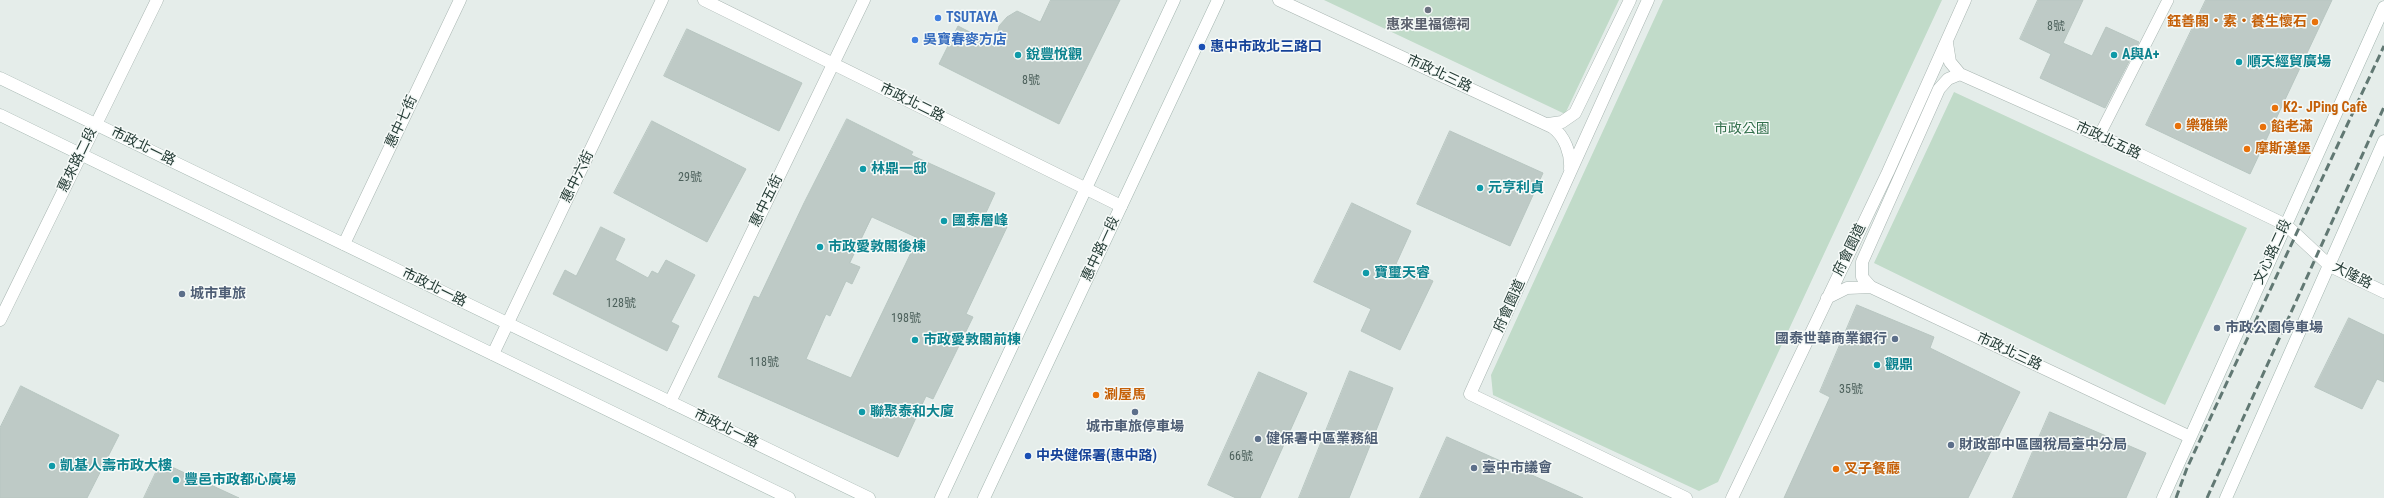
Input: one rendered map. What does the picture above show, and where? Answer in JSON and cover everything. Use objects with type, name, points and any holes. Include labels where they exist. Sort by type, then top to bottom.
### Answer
[{"type":"street","name":"惠來路二段","points":[[0,320],[80,154],[157,0]]},
{"type":"street","name":"惠中七街","points":[[344,244],[460,0]]},
{"type":"street","name":"惠中六街","points":[[493,354],[662,0]]},
{"type":"street","name":"市政北二路","points":[[704,0],[1121,206]]},
{"type":"street","name":"惠中五街","points":[[670,402],[864,0]]},
{"type":"street","points":[[941,498],[1084,188],[1174,0]]},
{"type":"street","name":"惠中路一段","points":[[984,498],[1218,0]]},
{"type":"street","name":"市政北三路","points":[[1280,0],[1548,124],[1558,132],[1566,145],[1570,162],[1570,172]]},
{"type":"street","points":[[1548,124],[1562,122],[1576,113],[1630,0]]},
{"type":"street","name":"府會園道","points":[[1648,0],[1628,48],[1570,172],[1470,394],[1686,498]]},
{"type":"street","name":"府會園道","points":[[1732,498],[1888,172],[1965,0]]},
{"type":"street","name":"文心路二段","points":[[2163,498],[2384,7]]},
{"type":"street","points":[[1610,42],[1628,48]]},
{"type":"street","points":[[1871,287],[1862,277],[1862,262],[1940,88],[1948,79],[1960,74],[1950,62],[1947,43]]},
{"type":"street","name":"市政北五路","points":[[1960,74],[2099,136],[2286,225]]},
{"type":"street","name":"市政北一路","points":[[0,78],[869,498]]},
{"type":"street","points":[[0,115],[789,498]]},
{"type":"street","points":[[2226,498],[2330,266],[2384,141]]},
{"type":"street","points":[[1888,172],[1900,178]]},
{"type":"street","name":"大隆路","points":[[2286,225],[2330,266],[2384,292]]},
{"type":"street","name":"市政北三路","points":[[1827,298],[1847,288],[1871,287],[2190,437]]},
{"type":"lane","points":[[2099,136],[2168,0]]},
{"type":"green space","points":[[1324,0],[1619,0],[1565,114]]},
{"type":"green space","name":"市政公園","points":[[1663,0],[1942,0],[1718,482],[1699,491],[1493,395],[1491,375]]},
{"type":"green space","points":[[1954,92],[2247,228],[2165,405],[1874,263]]},
{"type":"building","name":"銳豐悅觀","points":[[1051,0],[1120,0],[1059,124],[939,64],[958,26],[995,45],[999,26],[1007,17],[1017,11],[1040,22]]},
{"type":"building","name":"A與A+","points":[[2038,0],[2083,0],[2063,43],[2092,56],[2106,27],[2139,42],[2105,108],[2040,78],[2051,54],[2020,39]]},
{"type":"building","name":"順天經貿廣場","points":[[2206,0],[2332,0],[2250,174],[2146,125]]},
{"type":"building","points":[[687,29],[802,83],[779,131],[664,76]]},
{"type":"building","points":[[847,119],[913,152],[911,155],[995,193],[984,217],[1007,227],[966,314],[973,317],[933,399],[926,396],[898,457],[718,377],[754,296],[759,298],[804,203]],"holes":[[[872,217],[918,238],[851,378],[806,359],[826,314],[830,316],[846,281],[852,284],[860,267],[850,263]]]},
{"type":"building","points":[[652,121],[746,169],[707,242],[614,193]]},
{"type":"building","name":"元亨利貞","points":[[1450,131],[1543,173],[1510,246],[1417,204]]},
{"type":"building","name":"寶璽天睿","points":[[1352,203],[1411,231],[1396,264],[1433,281],[1400,350],[1361,331],[1371,309],[1314,282]]},
{"type":"building","points":[[601,227],[625,239],[615,260],[648,278],[652,271],[658,274],[666,260],[695,275],[671,322],[679,326],[667,351],[553,294],[565,270],[576,276]]},
{"type":"building","points":[[1857,305],[1934,337],[1930,348],[2020,392],[1968,498],[1784,498],[1830,397],[1820,392]]},
{"type":"building","points":[[2349,318],[2384,335],[2384,382],[2377,379],[2362,409],[2315,387]]},
{"type":"building","points":[[1350,371],[1393,388],[1349,498],[1299,498]]},
{"type":"building","name":"健保署中區業務組","points":[[1259,372],[1307,393],[1260,498],[1236,498],[1208,485]]},
{"type":"building","name":"凱基人壽市政大樓","points":[[21,386],[119,435],[87,498],[0,498],[0,428]]},
{"type":"building","points":[[2050,412],[2146,453],[2126,498],[2013,498]]},
{"type":"building","name":"臺中市議會","points":[[1447,437],[1583,498],[1420,498]]},
{"type":"building","name":"豐邑市政都心廣場","points":[[161,462],[239,498],[144,498]]},
{"type":"railway","points":[[2176,498],[2187,468],[2384,46]]},
{"type":"railway","points":[[2207,498],[2384,107]]},
{"type":"place","name":"惠來里福德祠","points":[[1428,10]]},
{"type":"place","name":"TSUTAYA","points":[[938,18]]},
{"type":"place","name":"鈺善閣・素・養生懷石","points":[[2315,22]]},
{"type":"place","name":"吳寶春麥方店","points":[[915,40]]},
{"type":"place","name":"惠中市政北三路口","points":[[1202,47]]},
{"type":"place","name":"銳豐悅觀","points":[[1018,55]]},
{"type":"place","name":"A與A+","points":[[2114,55]]},
{"type":"place","name":"順天經貿廣場","points":[[2239,62]]},
{"type":"place","name":"K2- JPing Cafè","points":[[2275,108]]},
{"type":"place","name":"樂雅樂","points":[[2178,126]]},
{"type":"place","name":"餡老滿","points":[[2263,127]]},
{"type":"place","name":"摩斯漢堡","points":[[2247,149]]},
{"type":"place","name":"林鼎一邸","points":[[863,169]]},
{"type":"place","name":"元亨利貞","points":[[1480,188]]},
{"type":"place","name":"國泰層峰","points":[[944,221]]},
{"type":"place","name":"市政愛敦閣後棟","points":[[820,247]]},
{"type":"place","name":"寶璽天睿","points":[[1366,273]]},
{"type":"place","name":"城市車旅","points":[[182,294]]},
{"type":"place","name":"市政公園停車場","points":[[2217,328]]},
{"type":"place","name":"國泰世華商業銀行","points":[[1895,339]]},
{"type":"place","name":"市政愛敦閣前棟","points":[[915,340]]},
{"type":"place","name":"觀鼎","points":[[1877,365]]},
{"type":"place","name":"涮屋馬","points":[[1096,395]]},
{"type":"place","name":"聯聚泰和大廈","points":[[862,412]]},
{"type":"place","name":"城市車旅停車場","points":[[1135,412]]},
{"type":"place","name":"健保署中區業務組","points":[[1258,439]]},
{"type":"place","name":"財政部中區國稅局臺中分局","points":[[1951,445]]},
{"type":"place","name":"中央健保署(惠中路)","points":[[1028,456]]},
{"type":"place","name":"凱基人壽市政大樓","points":[[52,466]]},
{"type":"place","name":"臺中市議會","points":[[1474,468]]},
{"type":"place","name":"叉子餐廳","points":[[1836,469]]},
{"type":"place","name":"豐邑市政都心廣場","points":[[176,480]]}]
